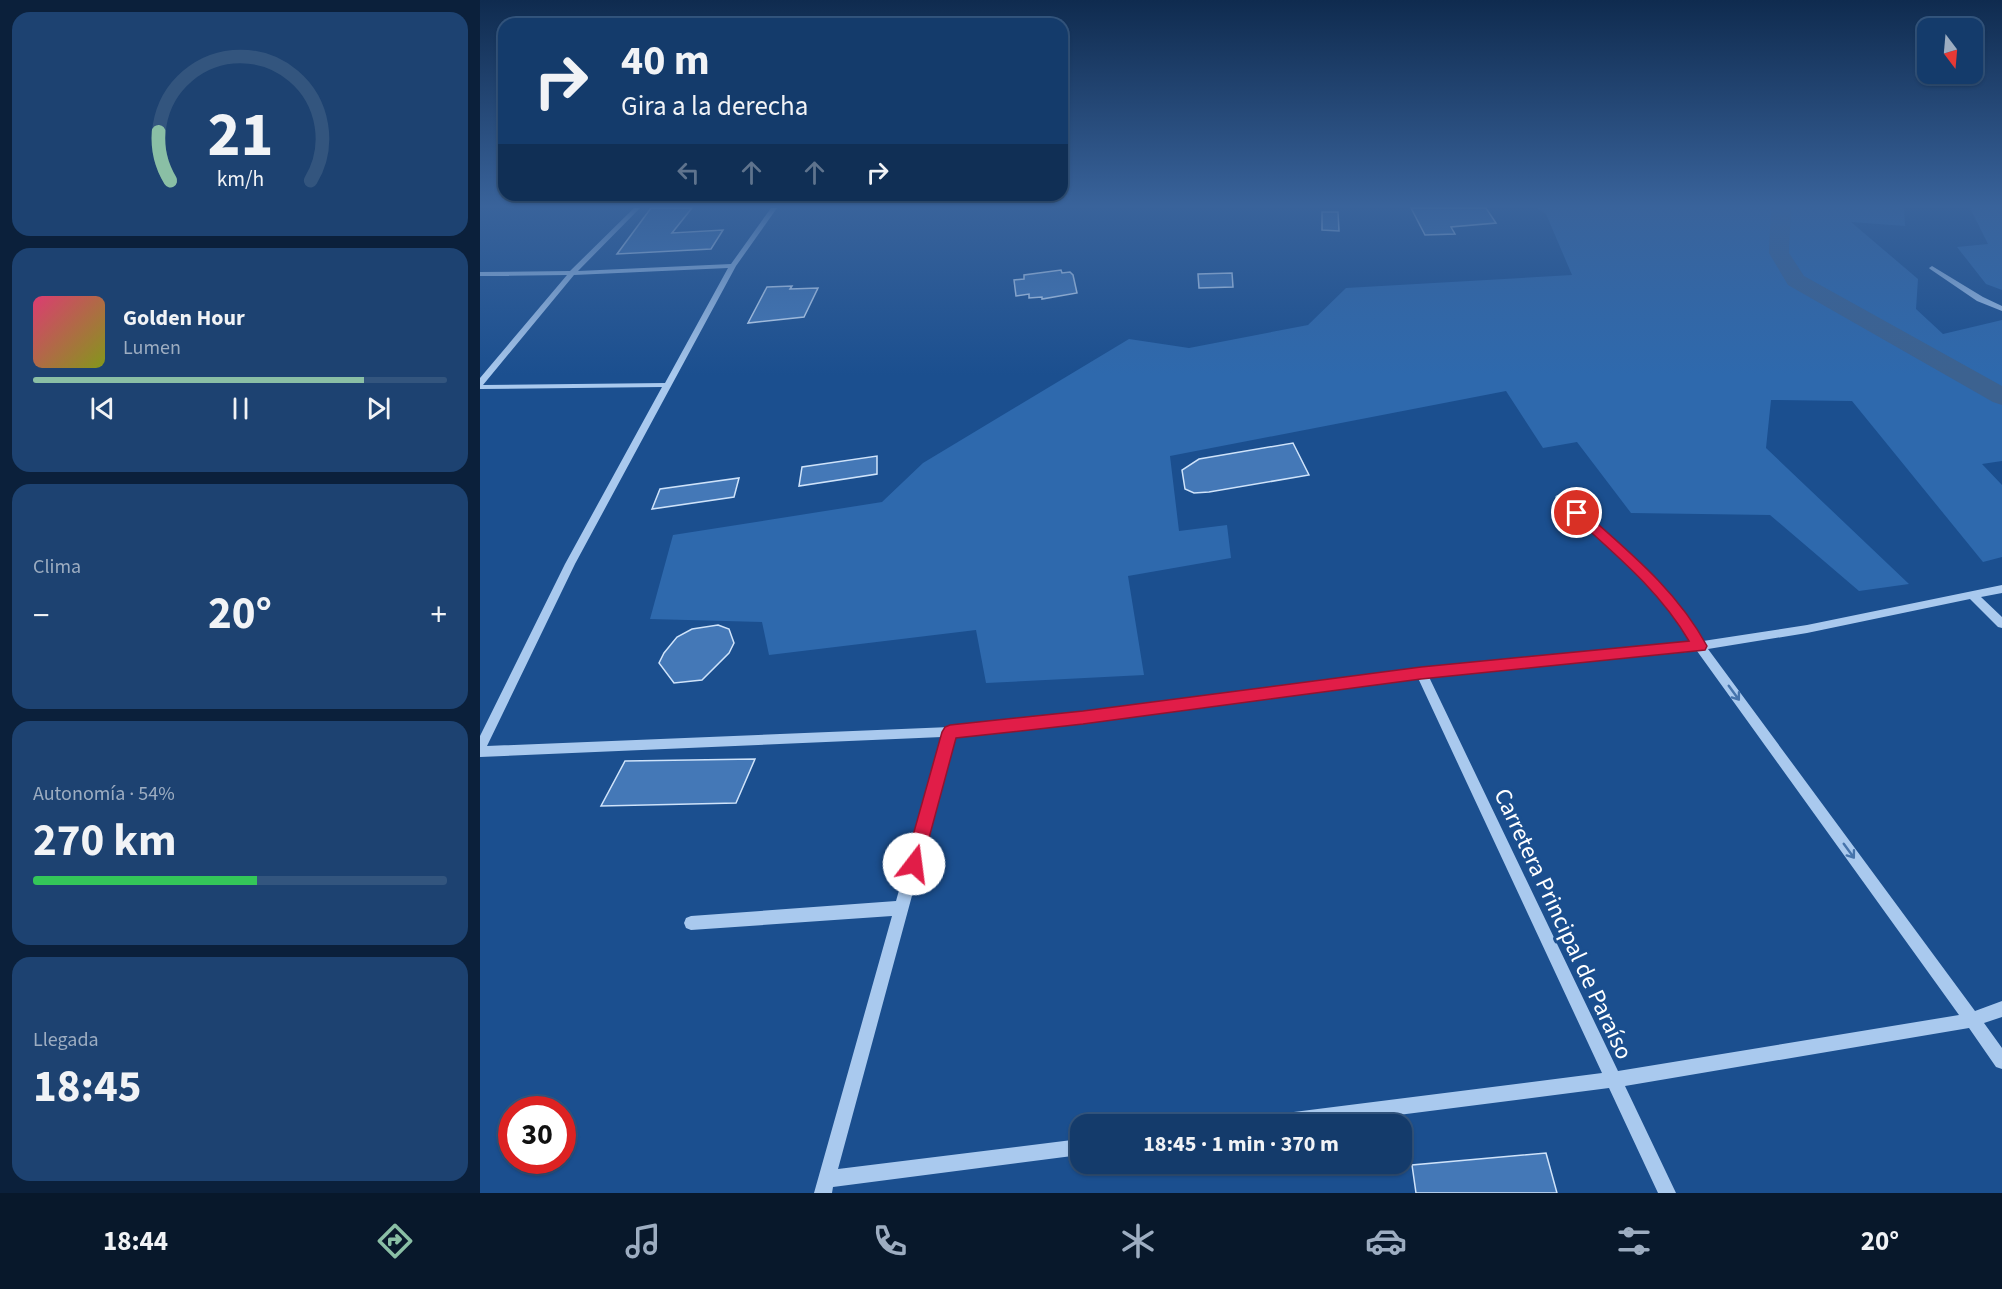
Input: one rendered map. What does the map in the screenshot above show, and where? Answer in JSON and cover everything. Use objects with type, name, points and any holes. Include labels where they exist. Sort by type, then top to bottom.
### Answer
[{"type":"street","points":[[480,385],[581,264]]},
{"type":"street","points":[[480,274],[572,273],[733,266]]},
{"type":"street","points":[[733,266],[570,564],[480,751],[950,732],[1083,718],[1421,673],[1700,646],[1807,629],[2002,589]]},
{"type":"street","points":[[1932,267],[1980,299],[2002,309]]},
{"type":"street","points":[[480,385],[668,385]]},
{"type":"street","points":[[1560,497],[1648,576],[1682,616],[1700,646],[2002,1061]]},
{"type":"street","points":[[1972,596],[2002,624]]},
{"type":"street","name":"Carretera Principal de Paraíso","points":[[1421,673],[1667,1193]]},
{"type":"street","points":[[950,732],[824,1186],[1070,1149]]},
{"type":"street","points":[[692,923],[901,908]]},
{"type":"street","points":[[1342,1114],[1612,1080],[1972,1020],[2002,1009]]},
{"type":"shaded area","points":[[1567,264],[1900,264],[1918,279],[1916,309],[1943,334],[2002,320],[2002,461],[1982,464],[2002,485],[2002,557],[1983,562],[1852,401],[1771,400],[1766,448],[1909,584],[1859,591],[1770,515],[1631,513],[1577,442],[1543,448],[1506,391],[1170,456],[1179,531],[1227,525],[1231,558],[1128,576],[1144,675],[986,683],[976,630],[769,655],[762,622],[650,619],[673,535],[882,502],[923,463],[1129,339],[1189,348],[1308,325],[1346,288],[1572,275]]},
{"type":"shaded area","points":[[1970,264],[2002,264],[2002,290],[1986,284]]},
{"type":"building","points":[[1061,270],[1062,273],[1070,272],[1073,275],[1077,293],[1042,299],[1042,297],[1029,298],[1029,294],[1016,296],[1014,280],[1024,279],[1024,275]]},
{"type":"building","points":[[1232,273],[1233,287],[1199,288],[1198,274]]},
{"type":"building","points":[[792,286],[790,289],[818,288],[804,317],[748,323],[767,287]]},
{"type":"building","points":[[1293,443],[1309,475],[1209,492],[1194,493],[1185,489],[1182,470],[1199,459]]},
{"type":"building","points":[[877,456],[877,474],[799,486],[802,467]]},
{"type":"building","points":[[739,478],[734,497],[652,509],[660,489]]},
{"type":"building","points":[[718,625],[729,629],[734,643],[729,653],[702,680],[674,683],[659,663],[664,653],[677,637],[692,629]]},
{"type":"building","points":[[755,759],[736,803],[601,806],[625,761]]},
{"type":"building","points":[[1546,1153],[1557,1193],[1416,1193],[1412,1165]]},
{"type":"waterway","points":[[1786,264],[1796,280],[2002,397]]},
{"type":"route","points":[[914,864],[950,732],[1083,718],[1421,673],[1700,646],[1682,616],[1648,576],[1577,513]]}]
